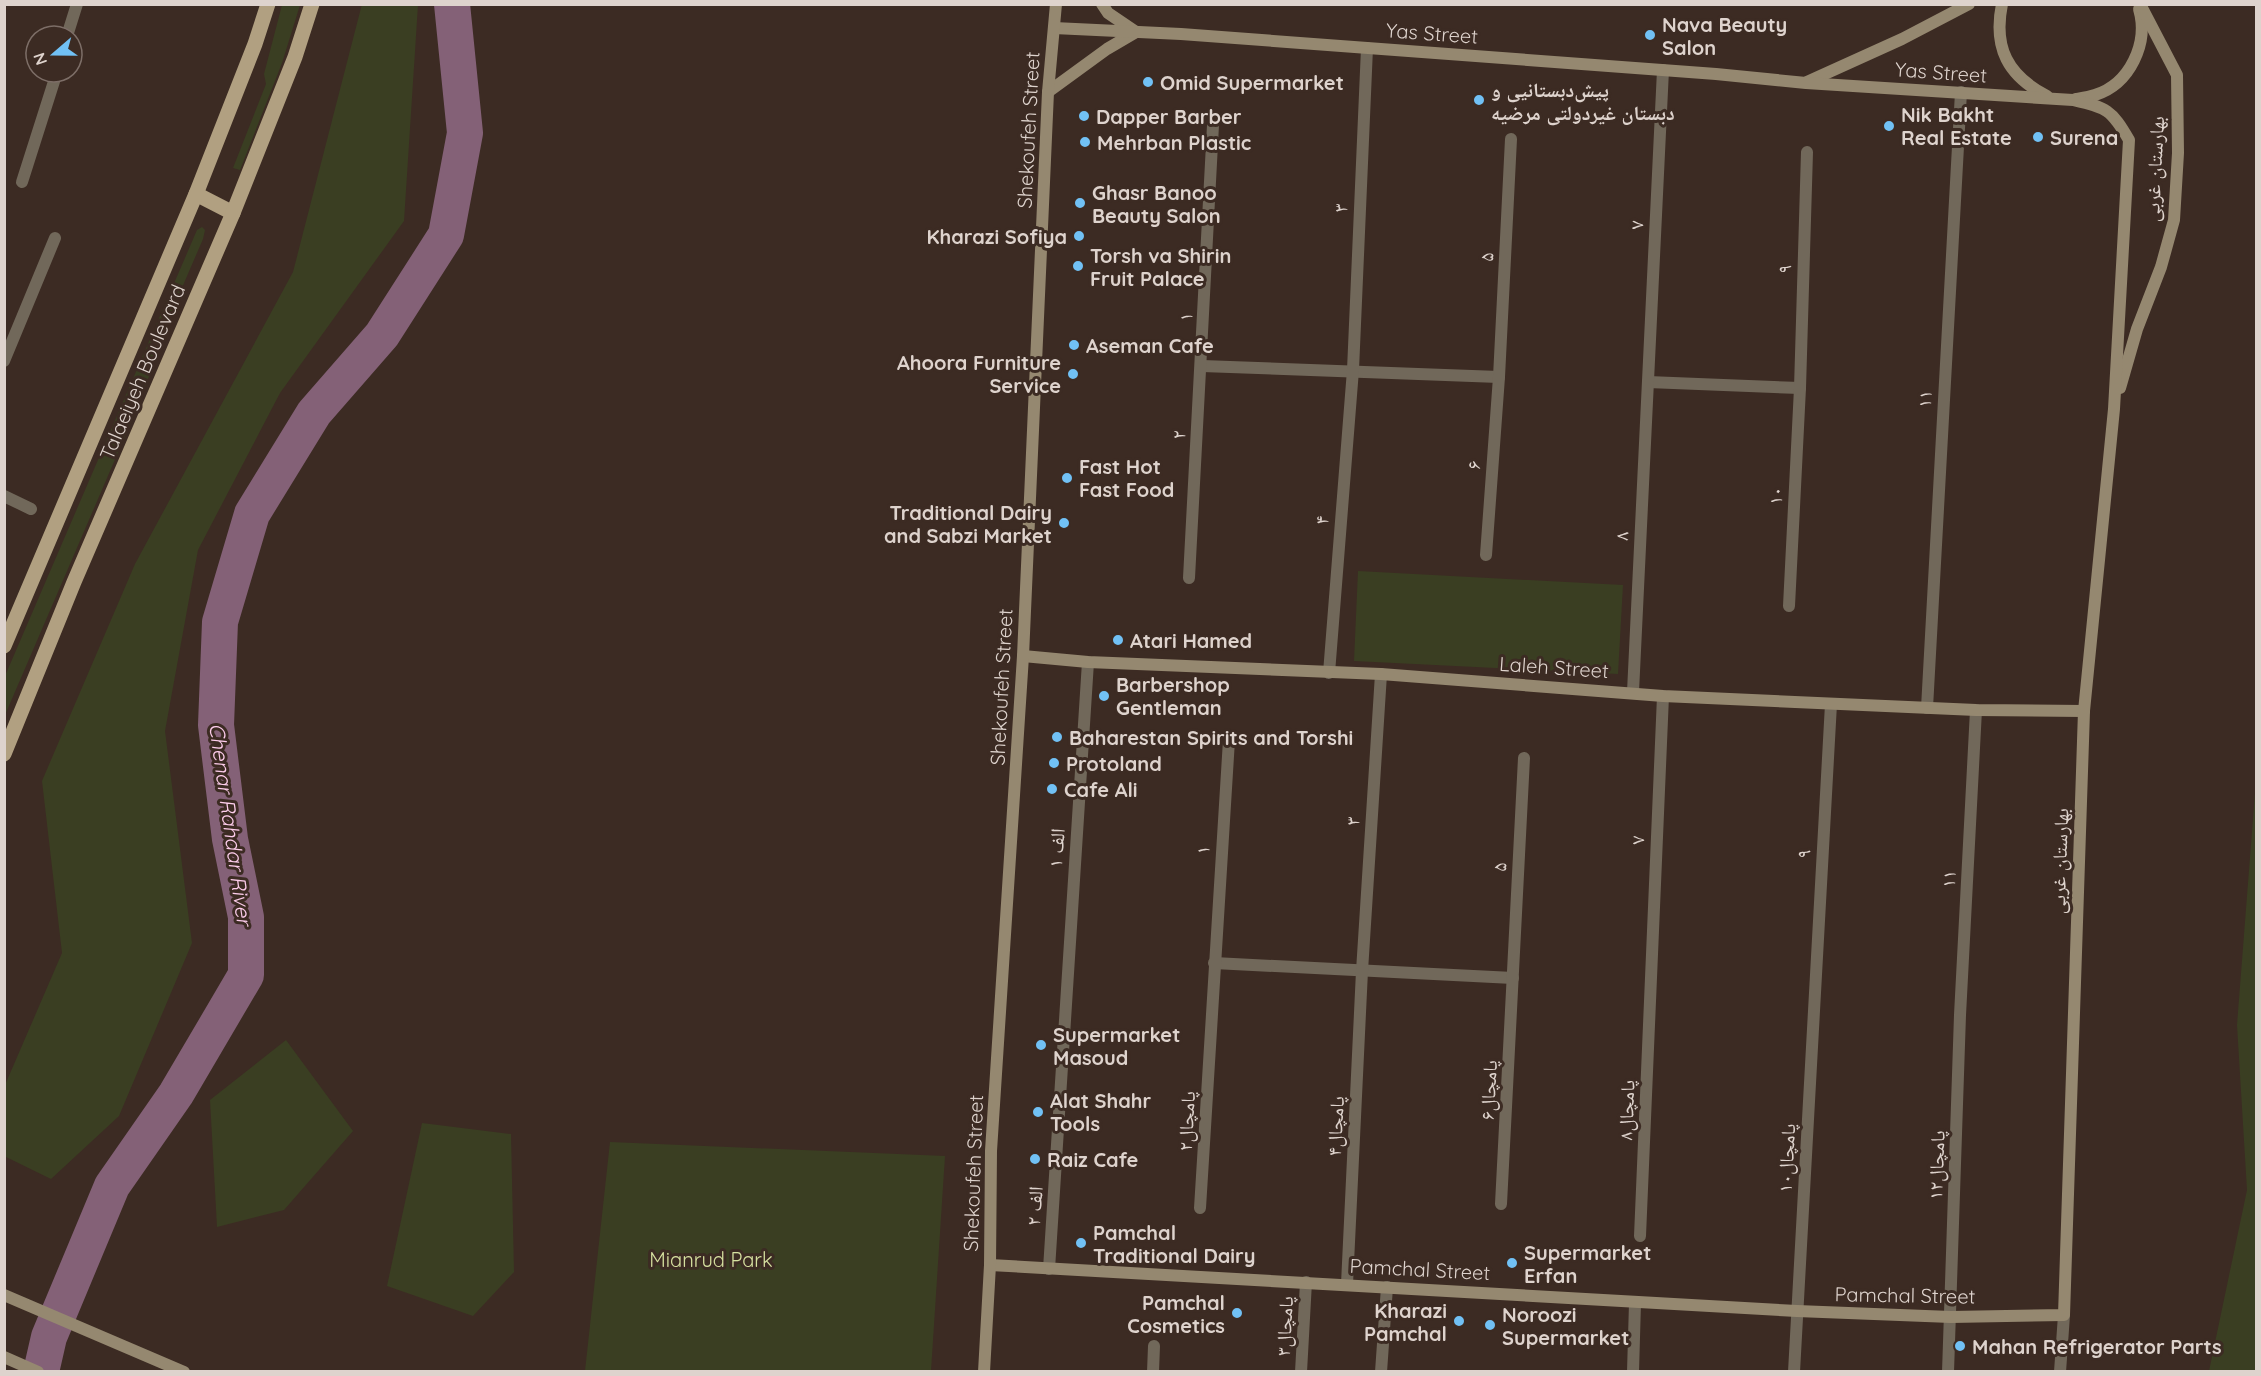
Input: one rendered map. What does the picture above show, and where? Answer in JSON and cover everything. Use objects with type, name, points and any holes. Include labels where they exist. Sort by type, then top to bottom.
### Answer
[{"type":"main road","name":"Talaeiyeh Boulevard","points":[[4,646],[196,194],[255,44],[268,4]]},
{"type":"main road","name":"Talaeiyeh Boulevard","points":[[4,754],[74,582],[233,213],[295,57],[312,4]]},
{"type":"main road","points":[[196,194],[233,213]]},
{"type":"street","points":[[71,24],[77,4]]},
{"type":"street","name":"Shekoufeh Street","points":[[984,1371],[990,1264],[991,1151],[1023,656],[1048,92],[1056,4]]},
{"type":"street","points":[[1048,92],[1099,55],[1136,32],[1108,13],[1102,4]]},
{"type":"street","name":"Yas Street","points":[[1806,83],[1902,39],[1969,4]]},
{"type":"street","points":[[2002,4],[1998,24],[2001,48],[2011,69],[2028,86],[2050,97],[2073,100],[2096,95],[2117,83],[2132,65],[2141,43],[2142,19],[2139,4]]},
{"type":"street","name":"بهارستان غربی","points":[[2114,409],[2137,328],[2160,267],[2175,209],[2178,153],[2177,75],[2139,4]]},
{"type":"street","name":"Yas Street","points":[[1054,28],[1190,34],[1806,83],[2073,100]]},
{"type":"street","name":"۳","points":[[1353,370],[1367,48]]},
{"type":"street","name":"۷","points":[[1648,382],[1664,70]]},
{"type":"street","points":[[22,182],[53,84]]},
{"type":"street","name":"۱۱","points":[[1927,708],[1961,92]]},
{"type":"street","name":"بهارستان غربی","points":[[2064,1315],[2084,711],[2114,409],[2129,140],[2117,118],[2102,107],[2073,100]]},
{"type":"street","name":"۱","points":[[1202,366],[1213,125]]},
{"type":"street","name":"۵","points":[[1499,377],[1511,139]]},
{"type":"street","name":"۹","points":[[1800,388],[1807,152]]},
{"type":"street","points":[[4,361],[56,238]]},
{"type":"street","points":[[4,327],[17,333]]},
{"type":"street","points":[[1202,366],[1499,377]]},
{"type":"street","name":"۲","points":[[1189,578],[1202,366]]},
{"type":"street","name":"۴","points":[[1329,673],[1353,370]]},
{"type":"street","name":"۶","points":[[1486,555],[1499,377]]},
{"type":"street","points":[[1648,382],[1800,388]]},
{"type":"street","name":"۸","points":[[1633,692],[1648,382]]},
{"type":"street","name":"۱۰","points":[[1789,606],[1800,388]]},
{"type":"street","points":[[4,496],[31,508]]},
{"type":"street","name":"Laleh Street","points":[[1023,656],[1088,662],[1381,674],[1663,696],[1976,710],[2084,711]]},
{"type":"street","name":"۱ الف","points":[[1068,965],[1088,662]]},
{"type":"street","name":"۳","points":[[1362,971],[1381,674]]},
{"type":"street","name":"۷","points":[[1651,985],[1663,696]]},
{"type":"street","name":"۹","points":[[1814,1007],[1831,704]]},
{"type":"street","name":"۱۱","points":[[1960,1015],[1976,710]]},
{"type":"street","name":"۱","points":[[1214,963],[1229,740]]},
{"type":"street","name":"۵","points":[[1513,978],[1524,758]]},
{"type":"street","points":[[1214,963],[1513,978]]},
{"type":"street","name":"پامچال۲","points":[[1200,1208],[1214,963]]},
{"type":"street","name":"۲ الف","points":[[1049,1269],[1068,965]]},
{"type":"street","name":"پامچال۴","points":[[1347,1284],[1362,971]]},
{"type":"street","name":"پامچال۶","points":[[1502,1204],[1513,978]]},
{"type":"street","name":"پامچال۸","points":[[1640,1236],[1651,985]]},
{"type":"street","name":"پامچال۱۰","points":[[1794,1371],[1814,1007]]},
{"type":"street","name":"پامچال۱۲","points":[[1948,1371],[1960,1015]]},
{"type":"street","name":"Pamchal Street","points":[[990,1264],[1797,1311],[1951,1317],[2064,1315]]},
{"type":"street","name":"پامچال۳","points":[[1301,1371],[1306,1282]]},
{"type":"street","points":[[1381,1371],[1387,1287]]},
{"type":"street","points":[[4,1295],[184,1371]]},
{"type":"street","points":[[1633,1371],[1635,1303]]},
{"type":"street","points":[[2060,1371],[2064,1315]]},
{"type":"street","points":[[1153,1371],[1154,1346]]},
{"type":"street","points":[[6,1358],[38,1371]]},
{"type":"green space","points":[[362,4],[418,5],[404,221],[280,393],[198,550],[165,731],[192,943],[119,1116],[51,1179],[4,1156],[5,1085],[62,953],[42,781],[135,564],[293,272]]},
{"type":"green space","points":[[282,5],[300,5],[282,63],[240,170],[233,168],[266,84],[264,74]]},
{"type":"green space","points":[[202,227],[205,230],[203,239],[181,290],[138,406],[5,715],[5,676],[197,230]]},
{"type":"green space","points":[[1358,571],[1623,585],[1618,674],[1354,661]]},
{"type":"green space","points":[[2256,780],[2256,1371],[2209,1371],[2247,1190],[2237,1025]]},
{"type":"green space","points":[[286,1040],[353,1131],[284,1210],[217,1227],[210,1100]]},
{"type":"green space","points":[[422,1123],[511,1134],[514,1272],[473,1316],[387,1286]]},
{"type":"green space","name":"Mianrud Park","points":[[610,1142],[945,1156],[931,1371],[585,1371]]},
{"type":"waterway","name":"Chenar Rahdar River","points":[[41,1372],[49,1337],[112,1186],[176,1094],[246,975],[246,917],[230,839],[216,725],[220,622],[252,514],[314,413],[382,335],[446,235],[465,133],[452,4]]},
{"type":"place","name":"Nava Beauty Salon","points":[[1650,35]]},
{"type":"place","name":"Omid Supermarket","points":[[1148,82]]},
{"type":"place","name":"پیش‌دبستانیی و دبستان غیردولتی مرضیه","points":[[1479,100]]},
{"type":"place","name":"Dapper Barber","points":[[1084,116]]},
{"type":"place","name":"Nik Bakht Real Estate","points":[[1889,126]]},
{"type":"place","name":"Surena","points":[[2038,137]]},
{"type":"place","name":"Mehrban Plastic","points":[[1085,142]]},
{"type":"place","name":"Ghasr Banoo Beauty Salon","points":[[1080,203]]},
{"type":"place","name":"Kharazi Sofiya","points":[[1079,236]]},
{"type":"place","name":"Torsh va Shirin Fruit Palace","points":[[1078,266]]},
{"type":"place","name":"Aseman Cafe","points":[[1074,345]]},
{"type":"place","name":"Ahoora Furniture Service","points":[[1073,374]]},
{"type":"place","name":"Fast Hot Fast Food","points":[[1067,478]]},
{"type":"place","name":"Traditional Dairy and Sabzi Market","points":[[1064,523]]},
{"type":"place","name":"Atari Hamed","points":[[1118,640]]},
{"type":"place","name":"Barbershop Gentleman","points":[[1104,696]]},
{"type":"place","name":"Baharestan Spirits and Torshi","points":[[1057,737]]},
{"type":"place","name":"Protoland","points":[[1054,763]]},
{"type":"place","name":"Cafe Ali","points":[[1052,789]]},
{"type":"place","name":"Supermarket Masoud","points":[[1041,1045]]},
{"type":"place","name":"Alat Shahr Tools","points":[[1038,1112]]},
{"type":"place","name":"Raiz Cafe","points":[[1035,1159]]},
{"type":"place","name":"Pamchal Traditional Dairy","points":[[1081,1243]]},
{"type":"place","name":"Supermarket Erfan","points":[[1512,1263]]},
{"type":"place","name":"Pamchal Cosmetics","points":[[1237,1313]]},
{"type":"place","name":"Kharazi Pamchal","points":[[1459,1321]]},
{"type":"place","name":"Noroozi Supermarket","points":[[1490,1325]]},
{"type":"place","name":"Mahan Refrigerator Parts","points":[[1960,1346]]}]
